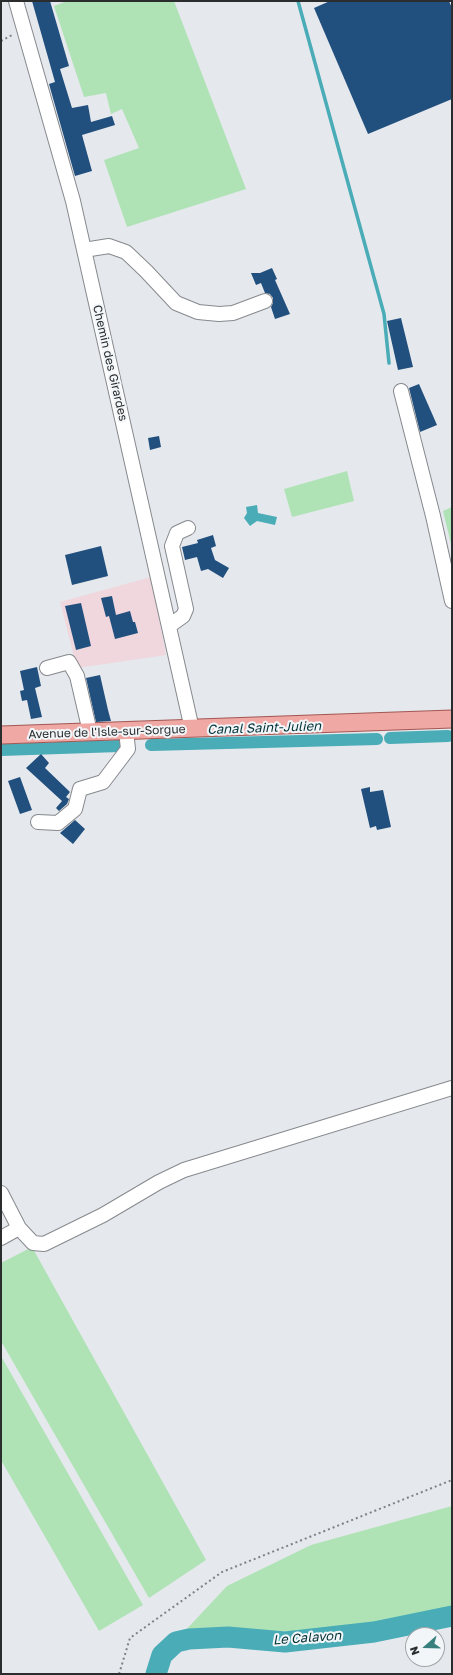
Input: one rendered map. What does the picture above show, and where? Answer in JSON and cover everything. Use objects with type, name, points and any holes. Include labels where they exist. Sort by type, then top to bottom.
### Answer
[{"type":"main road","name":"Avenue de l'Isle-sur-Sorgue","points":[[1,735],[452,719]]},
{"type":"street","name":"Chemin des Girardes","points":[[16,1],[73,201],[192,729]]},
{"type":"street","points":[[84,250],[109,246],[126,252],[146,270],[176,303],[198,312],[219,314],[233,313],[265,301]]},
{"type":"street","points":[[401,391],[433,516],[452,602]]},
{"type":"street","points":[[170,626],[183,616],[186,609],[172,546],[177,533],[188,528]]},
{"type":"street","points":[[47,668],[68,662],[77,676],[90,732]]},
{"type":"street","points":[[38,822],[58,823],[75,810],[80,789],[103,782],[128,748],[126,731]]},
{"type":"street","points":[[1,1193],[19,1228],[33,1242],[44,1244],[103,1215],[159,1182],[184,1170],[452,1088]]},
{"type":"street","points":[[1,1238],[19,1228]]},
{"type":"path","points":[[119,1674],[130,1638],[222,1572],[452,1480]]},
{"type":"shaded area","points":[[151,577],[166,655],[77,668],[60,602]]},
{"type":"green space","points":[[67,1],[174,1],[246,189],[127,227],[104,160],[139,148],[122,109],[111,114],[106,93],[84,97],[54,6]]},
{"type":"green space","points":[[347,471],[354,501],[292,517],[284,489]]},
{"type":"green space","points":[[452,507],[452,548],[443,511]]},
{"type":"green space","points":[[32,1247],[206,1560],[149,1598],[1,1341],[1,1263]]},
{"type":"green space","points":[[1,1356],[143,1605],[99,1631],[1,1460]]},
{"type":"green space","points":[[452,1506],[452,1609],[385,1624],[315,1631],[184,1632],[227,1586],[311,1545]]},
{"type":"water","points":[[257,505],[258,513],[277,517],[275,525],[257,521],[250,526],[244,518],[247,513],[246,507]]},
{"type":"building","points":[[32,1],[50,1],[69,66],[60,69],[72,108],[88,105],[91,122],[112,116],[115,125],[82,135],[92,171],[75,176],[49,84],[55,82]]},
{"type":"building","points":[[330,1],[449,1],[452,8],[452,99],[368,134],[314,8]]},
{"type":"building","points":[[272,268],[277,279],[275,280],[290,314],[275,319],[271,307],[273,298],[270,294],[265,293],[261,283],[256,285],[251,273],[260,273]]},
{"type":"building","points":[[401,318],[413,367],[398,370],[387,321]]},
{"type":"building","points":[[419,384],[437,425],[420,432],[409,388]]},
{"type":"building","points":[[159,436],[161,447],[150,450],[148,438]]},
{"type":"building","points":[[213,535],[216,546],[211,548],[215,560],[229,568],[223,578],[208,569],[201,571],[197,557],[185,560],[182,547],[198,543],[197,540]]},
{"type":"building","points":[[101,546],[108,576],[72,585],[65,555]]},
{"type":"building","points":[[112,596],[116,615],[130,611],[138,633],[115,639],[109,616],[106,617],[101,598]]},
{"type":"building","points":[[81,603],[91,646],[76,650],[65,606]]},
{"type":"building","points":[[37,667],[41,686],[35,688],[42,717],[31,719],[27,700],[22,701],[20,691],[24,690],[20,671]]},
{"type":"building","points":[[100,675],[111,721],[96,722],[86,678]]},
{"type":"building","points":[[41,754],[49,763],[45,768],[70,792],[66,797],[69,799],[67,804],[59,811],[56,808],[62,801],[26,768]]},
{"type":"building","points":[[20,777],[32,810],[20,814],[8,781]]},
{"type":"building","points":[[370,787],[370,792],[383,790],[391,827],[377,830],[376,826],[370,828],[361,789]]},
{"type":"building","points":[[75,820],[85,829],[73,844],[60,833]]},
{"type":"waterway","points":[[298,1],[384,314],[389,363]]},
{"type":"waterway","name":"Canal Saint-Julien","points":[[390,738],[448,736]]},
{"type":"waterway","name":"Canal Saint-Julien","points":[[151,745],[377,739]]},
{"type":"waterway","name":"Canal Saint-Julien","points":[[1,750],[119,746]]},
{"type":"waterway","name":"Le Calavon","points":[[156,1674],[162,1655],[176,1642],[189,1639],[228,1637],[285,1642],[374,1632],[452,1616]]}]
